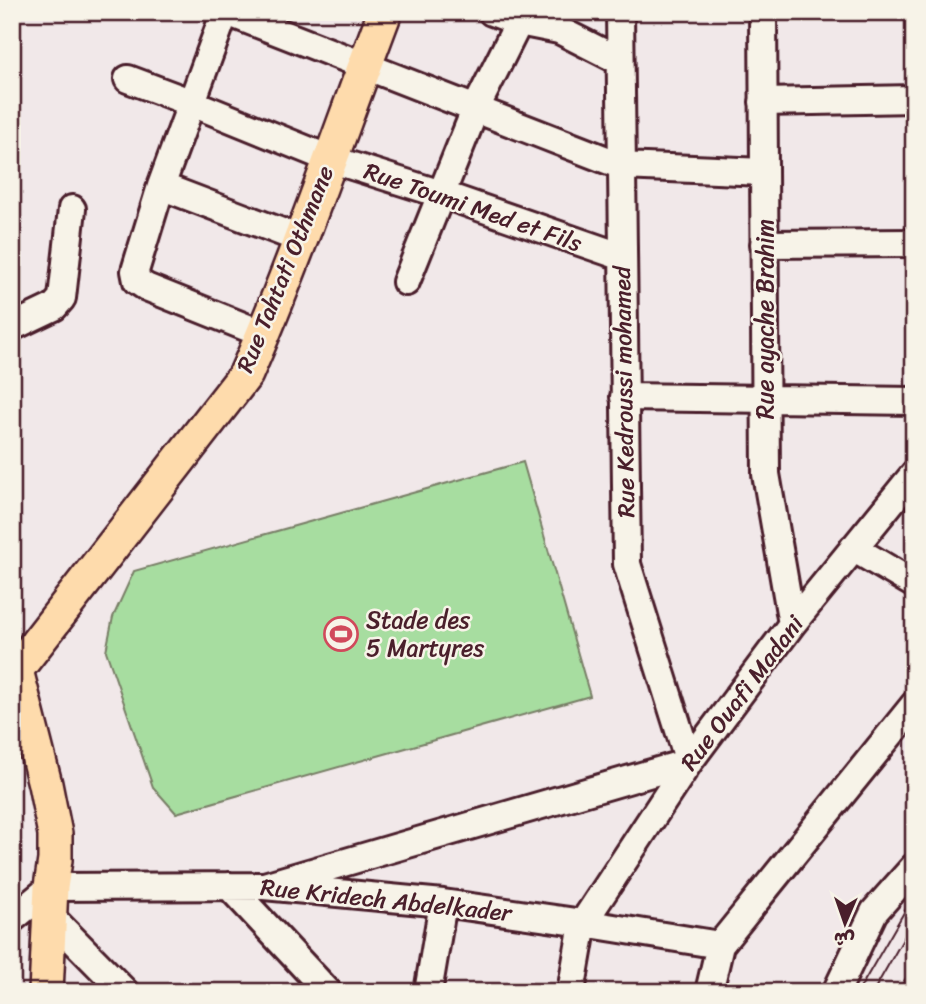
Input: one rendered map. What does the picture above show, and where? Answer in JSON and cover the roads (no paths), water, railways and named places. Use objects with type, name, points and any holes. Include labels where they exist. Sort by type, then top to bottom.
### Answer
[{"type":"main road","name":"Rue Tahtati Othmane","points":[[14,668],[246,374],[385,12]]},
{"type":"main road","points":[[14,668],[45,784],[55,834],[46,992]]},
{"type":"street","points":[[263,334],[146,287],[137,281],[135,271],[161,186],[226,12],[622,166],[764,172]]},
{"type":"street","points":[[492,12],[519,22],[555,21],[620,61]]},
{"type":"street","name":"Rue Kedroussi mohamed","points":[[620,12],[626,564],[689,762]]},
{"type":"street","name":"Rue ayache Brahim","points":[[763,12],[766,474],[792,624]]},
{"type":"street","points":[[406,282],[475,110],[519,22]]},
{"type":"street","name":"Rue Toumi Med et Fils","points":[[128,79],[330,159],[623,257]]},
{"type":"street","points":[[763,102],[914,99]]},
{"type":"street","points":[[161,186],[300,239]]},
{"type":"street","points":[[12,327],[54,307],[62,298],[72,209]]},
{"type":"street","points":[[764,244],[914,243]]},
{"type":"street","points":[[624,397],[914,401]]},
{"type":"street","name":"Rue Ouafi Madani","points":[[583,923],[689,762],[792,624],[914,474]]},
{"type":"street","points":[[853,548],[914,584]]},
{"type":"street","points":[[709,992],[720,945],[914,705]]},
{"type":"street","points":[[264,886],[689,762]]},
{"type":"street","points":[[835,992],[874,912],[914,867]]},
{"type":"street","points":[[229,886],[328,992]]},
{"type":"street","name":"Rue Kridech Abdelkader","points":[[50,901],[229,886],[264,886],[443,903],[720,945]]},
{"type":"street","points":[[12,919],[50,901],[125,992]]},
{"type":"street","points":[[431,991],[443,903]]},
{"type":"street","points":[[570,992],[583,923]]},
{"type":"tram line","points":[[858,992],[914,895]]},
{"type":"tram line","points":[[873,992],[914,920]]},
{"type":"railway","points":[[899,992],[914,968]]},
{"type":"place","name":"Stade des 5 Martyres","points":[[341,634]]}]
